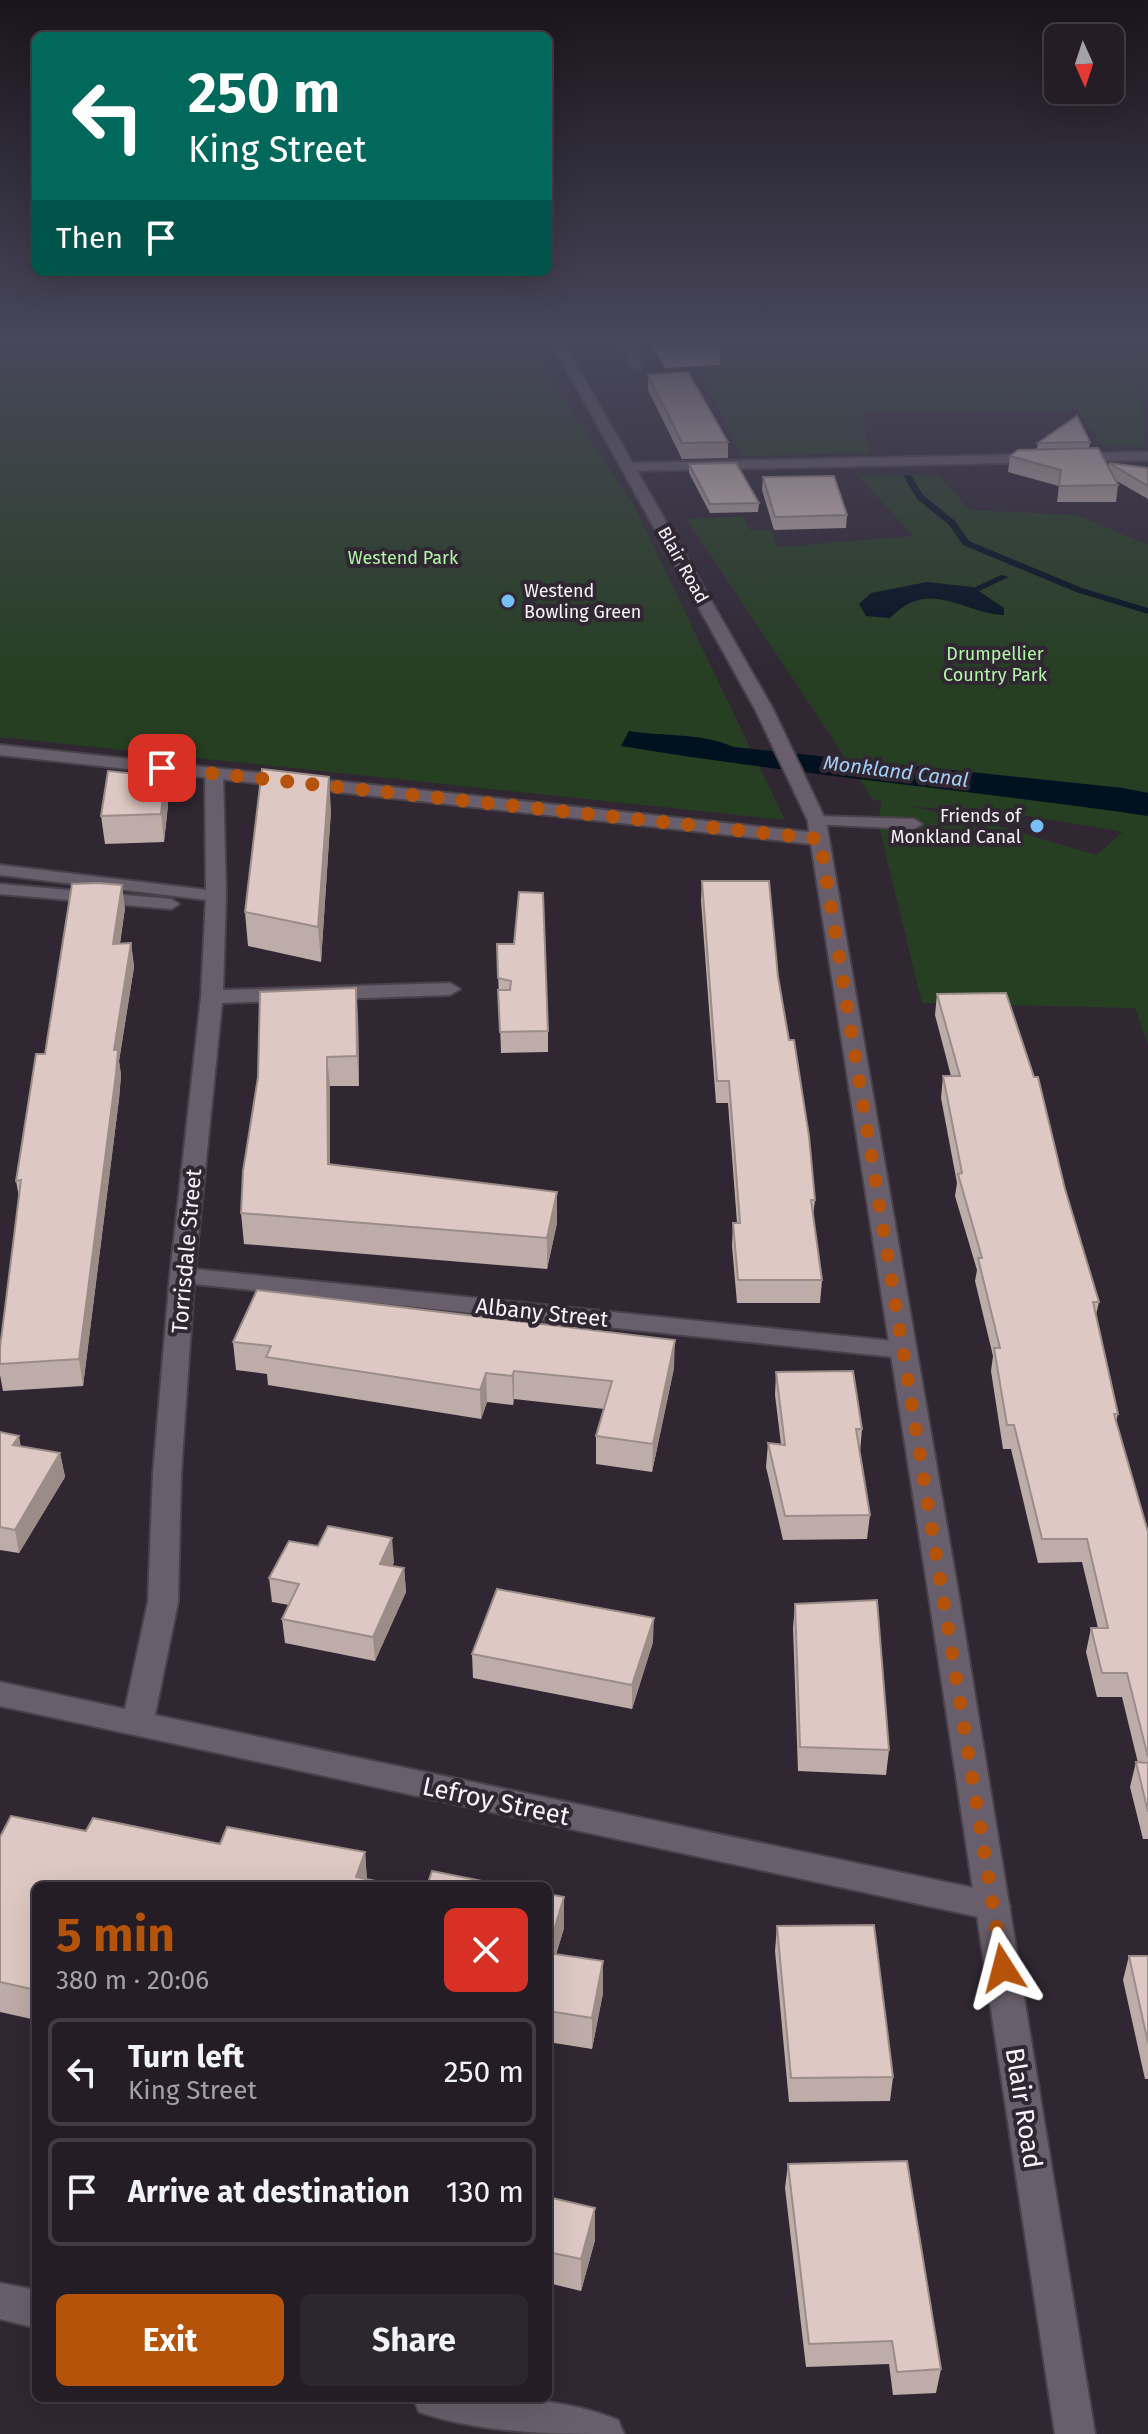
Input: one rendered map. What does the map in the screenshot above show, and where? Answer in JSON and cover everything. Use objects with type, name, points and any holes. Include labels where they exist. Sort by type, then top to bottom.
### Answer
[{"type":"street","name":"Blair Road","points":[[619,452],[764,709],[804,788],[818,830],[993,1906],[1075,2434]]},
{"type":"street","points":[[628,467],[1148,456]]},
{"type":"street","points":[[0,750],[214,774],[818,830]]},
{"type":"street","name":"Torrisdale Street","points":[[137,1726],[163,1602],[167,1474],[182,1275],[212,997],[216,902],[214,774]]},
{"type":"street","points":[[212,997],[450,989]]},
{"type":"street","name":"Albany Street","points":[[182,1275],[903,1350]]},
{"type":"street","name":"Lefroy Street","points":[[0,1694],[137,1726],[993,1906]]},
{"type":"street","points":[[0,2301],[32,2308]]},
{"type":"street","points":[[452,2402],[604,2434]]},
{"type":"lane","points":[[818,830],[914,824]]},
{"type":"lane","points":[[0,870],[216,902]]},
{"type":"lane","points":[[0,889],[216,902]]},
{"type":"green space","name":"Westend Park","points":[[0,452],[598,452],[634,506],[785,820],[0,737]]},
{"type":"green space","points":[[739,452],[868,453],[741,456]]},
{"type":"green space","name":"Drumpellier Country Park","points":[[858,475],[939,475],[969,510],[1076,515],[1148,545],[1148,1045],[1135,1008],[922,1003],[879,827],[881,801],[873,800],[687,519],[743,517],[750,530],[771,530],[777,547],[913,536]],"holes":[[[905,805],[980,814],[1014,814],[1123,832],[1096,855],[985,822]]]},
{"type":"water","points":[[927,582],[973,587],[1004,608],[1004,615],[932,599],[905,606],[890,618],[866,616],[859,604],[871,593]]},
{"type":"water","name":"Monkland Canal","points":[[629,731],[695,737],[734,747],[1123,788],[1148,793],[1148,816],[752,766],[621,746]]},
{"type":"building","points":[[1016,452],[1100,452],[1118,485],[1059,486],[1061,470],[1010,456]]},
{"type":"building","points":[[736,463],[759,503],[710,504],[689,464]]},
{"type":"building","points":[[1109,463],[1148,468],[1148,486]]},
{"type":"building","points":[[834,476],[847,515],[775,517],[763,477]]},
{"type":"building","points":[[262,769],[329,777],[318,927],[245,912]]},
{"type":"building","points":[[108,771],[165,777],[161,814],[101,816]]},
{"type":"building","points":[[702,881],[769,881],[778,977],[789,1040],[794,1040],[809,1136],[815,1200],[811,1200],[822,1280],[738,1280],[733,1223],[740,1223],[729,1081],[717,1081]]},
{"type":"building","points":[[72,884],[122,885],[113,944],[131,943],[114,1050],[118,1050],[116,1074],[79,1359],[0,1364],[21,1180],[16,1181],[36,1054],[45,1054]]},
{"type":"building","points":[[519,892],[543,893],[548,1031],[500,1032],[498,990],[510,990],[511,981],[498,978],[497,944],[514,944]]},
{"type":"building","points":[[356,988],[357,1056],[327,1057],[328,1164],[557,1192],[547,1238],[241,1213],[243,1171],[258,1077],[260,992]]},
{"type":"building","points":[[1006,993],[1034,1077],[1038,1077],[1065,1189],[1099,1302],[1093,1302],[1118,1414],[1114,1414],[1148,1532],[1148,1757],[1127,1673],[1102,1673],[1091,1628],[1108,1628],[1087,1539],[1042,1539],[1014,1425],[1007,1425],[994,1348],[1000,1348],[978,1258],[982,1258],[958,1174],[962,1173],[943,1076],[960,1076],[937,994]]},
{"type":"building","points":[[257,1290],[675,1340],[653,1444],[596,1436],[612,1381],[514,1371],[512,1376],[486,1373],[480,1390],[266,1357],[271,1346],[233,1342]]},
{"type":"building","points":[[853,1371],[862,1429],[856,1429],[870,1515],[785,1516],[768,1443],[785,1445],[776,1372]]},
{"type":"building","points":[[0,1432],[19,1436],[13,1445],[60,1453],[15,1530],[0,1527]]},
{"type":"building","points":[[328,1526],[392,1538],[380,1564],[404,1568],[373,1637],[282,1619],[299,1584],[269,1578],[289,1541],[318,1546]]},
{"type":"building","points":[[497,1589],[654,1618],[632,1685],[472,1654]]},
{"type":"building","points":[[877,1600],[889,1750],[800,1747],[795,1604]]},
{"type":"building","points":[[1136,1762],[1148,1763],[1148,1812]]},
{"type":"building","points":[[11,1816],[86,1831],[93,1818],[220,1844],[227,1827],[365,1852],[356,1877],[380,1882],[32,1882],[32,1989],[0,1982],[0,1837]]},
{"type":"building","points":[[432,1871],[487,1882],[428,1882]]},
{"type":"building","points":[[552,1895],[564,1897],[552,1937]]},
{"type":"building","points":[[874,1925],[893,2077],[791,2078],[777,1926]]},
{"type":"building","points":[[552,1954],[603,1961],[592,2018],[552,2012]]},
{"type":"building","points":[[1129,1956],[1148,1956],[1148,2043]]},
{"type":"building","points":[[907,2161],[941,2369],[897,2372],[892,2341],[809,2344],[788,2164]]},
{"type":"building","points":[[552,2198],[595,2208],[581,2259],[552,2253]]},
{"type":"waterway","points":[[908,477],[920,497],[952,523],[966,543],[1079,590],[1148,611]]},
{"type":"waterway","points":[[976,589],[1004,577]]},
{"type":"place","name":"Westend Bowling Green","points":[[508,601]]},
{"type":"place","name":"Friends of Monkland Canal","points":[[1037,826]]},
{"type":"route","points":[[162,768],[820,839],[1003,1968]]}]
